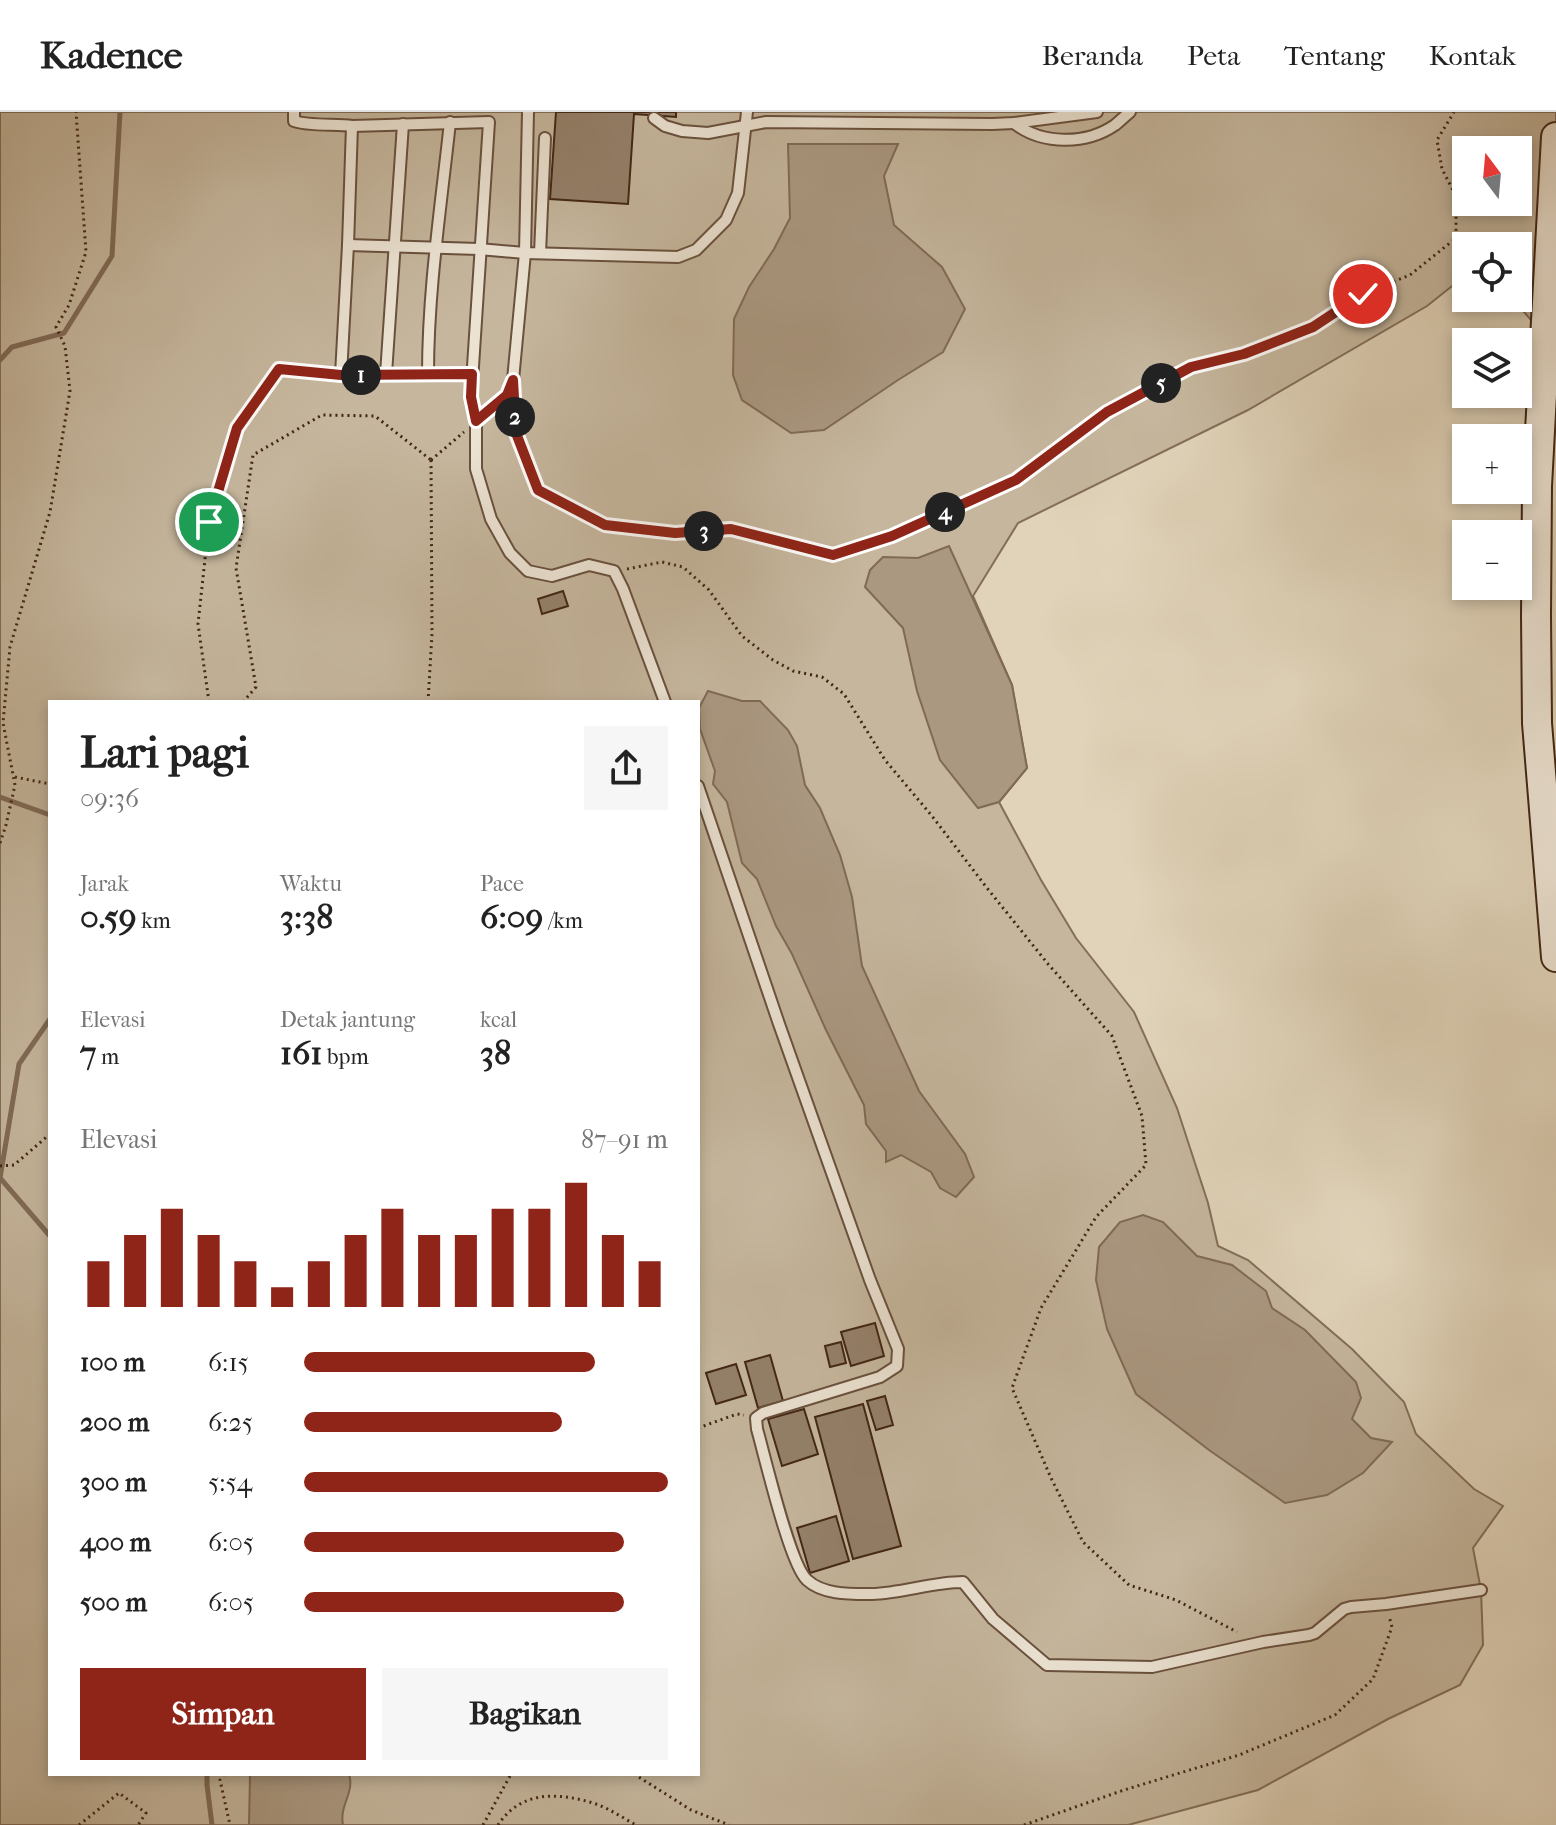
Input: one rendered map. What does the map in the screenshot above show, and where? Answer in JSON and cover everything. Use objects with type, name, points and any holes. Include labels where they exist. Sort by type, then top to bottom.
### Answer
[{"type":"main road","points":[[1556,137],[1537,486],[1543,716],[1556,957]]},
{"type":"lane","points":[[294,112],[296,123],[352,126],[489,122],[471,397],[476,421],[476,469],[491,519],[510,553],[528,571],[552,576],[589,565],[614,571],[664,700]]},
{"type":"lane","points":[[476,421],[507,395],[513,380],[525,253],[528,112]]},
{"type":"lane","points":[[348,245],[678,257],[696,250],[726,220],[738,193],[747,112]]},
{"type":"lane","points":[[654,118],[665,126],[682,131],[708,133],[766,122],[1014,123],[1097,112]]},
{"type":"lane","points":[[1014,123],[1024,131],[1055,140],[1085,139],[1115,126],[1130,112]]},
{"type":"lane","points":[[428,374],[436,247],[450,122]]},
{"type":"lane","points":[[386,374],[403,124]]},
{"type":"lane","points":[[352,126],[341,375],[472,374]]},
{"type":"lane","points":[[540,253],[545,138]]},
{"type":"lane","points":[[700,792],[779,1024],[870,1280],[898,1349],[897,1366],[880,1377],[763,1413],[756,1418],[791,1551],[807,1581],[826,1591],[875,1594],[963,1582],[993,1619],[1047,1665],[1152,1667],[1315,1633],[1344,1609],[1481,1590]]},
{"type":"path","points":[[0,843],[15,785],[3,723],[10,647],[50,512],[70,391],[65,346],[56,327],[69,305],[86,252],[76,112]]},
{"type":"path","points":[[513,380],[516,433],[538,490],[605,525],[675,533],[731,529],[833,555],[892,536],[1016,480],[1107,412],[1191,367],[1244,354],[1313,327],[1363,294],[1410,275],[1456,238],[1456,196],[1442,169],[1437,140],[1454,112]]},
{"type":"path","points":[[209,700],[198,624],[207,537],[237,428],[279,369],[341,375]]},
{"type":"path","points":[[245,700],[256,687],[236,568],[253,455],[322,415],[375,416],[431,460]]},
{"type":"path","points":[[428,700],[432,634],[431,460],[476,421]]},
{"type":"path","points":[[614,571],[662,562],[683,567],[709,590],[742,636],[773,660],[793,671],[822,677],[844,694],[885,760],[1048,964],[1112,1036],[1142,1116],[1146,1165],[1096,1217],[1041,1308],[1012,1388],[1083,1542],[1129,1585],[1176,1600],[1244,1636],[1263,1642]]},
{"type":"path","points":[[14,777],[48,784]]},
{"type":"path","points":[[0,1166],[14,1165],[48,1136]]},
{"type":"path","points":[[700,1427],[737,1414],[756,1418]]},
{"type":"path","points":[[1024,1825],[1239,1755],[1335,1715],[1373,1679],[1392,1627],[1386,1604]]},
{"type":"path","points":[[223,1776],[220,1780],[230,1825]]},
{"type":"path","points":[[483,1825],[510,1776]]},
{"type":"path","points":[[637,1776],[691,1810],[729,1825]]},
{"type":"path","points":[[79,1825],[119,1793],[146,1813],[138,1825]]},
{"type":"path","points":[[498,1825],[507,1811],[528,1799],[553,1795],[597,1804],[636,1825]]},
{"type":"shaded area","points":[[0,112],[1556,112],[1556,349],[1524,312],[1532,312],[1532,232],[1452,232],[1452,286],[1427,306],[1248,410],[1018,523],[973,596],[1012,685],[1027,768],[999,802],[1076,938],[1134,1012],[1177,1108],[1208,1203],[1218,1246],[1248,1260],[1352,1349],[1404,1402],[1416,1434],[1474,1489],[1503,1506],[1473,1548],[1481,1590],[1483,1645],[1460,1685],[1388,1719],[1258,1790],[1128,1825],[0,1825]]},
{"type":"shaded area","points":[[788,144],[898,144],[884,176],[894,225],[942,267],[965,309],[943,352],[824,430],[791,433],[742,400],[733,375],[734,319],[790,218]]},
{"type":"shaded area","points":[[949,546],[1012,685],[1027,768],[999,802],[978,808],[940,760],[917,691],[903,628],[865,587],[870,570],[883,557],[918,558]]},
{"type":"shaded area","points":[[708,691],[742,701],[760,701],[788,730],[797,746],[805,785],[820,808],[840,855],[852,897],[862,966],[919,1091],[965,1154],[974,1177],[956,1197],[940,1188],[931,1172],[901,1155],[886,1162],[886,1151],[866,1124],[864,1105],[776,926],[757,879],[742,863],[727,802],[713,784],[715,771],[700,729],[700,706]]},
{"type":"shaded area","points":[[1143,1215],[1163,1222],[1197,1256],[1232,1265],[1266,1291],[1272,1308],[1305,1330],[1356,1382],[1361,1398],[1352,1419],[1371,1438],[1392,1442],[1363,1473],[1327,1495],[1285,1503],[1136,1394],[1107,1329],[1096,1280],[1099,1247],[1120,1222]]},
{"type":"shaded area","points":[[250,1776],[349,1776],[343,1825],[249,1825]]},
{"type":"building","points":[[556,112],[676,112],[676,117],[634,114],[628,204],[550,199]]},
{"type":"building","points":[[563,591],[568,606],[542,614],[538,599]]},
{"type":"building","points":[[875,1323],[884,1356],[851,1366],[841,1332]]},
{"type":"building","points":[[841,1342],[846,1363],[830,1367],[825,1346]]},
{"type":"building","points":[[770,1355],[783,1401],[758,1408],[745,1362]]},
{"type":"building","points":[[736,1364],[746,1395],[716,1404],[706,1373]]},
{"type":"building","points":[[885,1396],[893,1425],[876,1430],[867,1401]]},
{"type":"building","points":[[863,1404],[901,1546],[853,1559],[815,1417]]},
{"type":"building","points":[[804,1409],[818,1454],[782,1466],[768,1419]]},
{"type":"building","points":[[836,1516],[849,1561],[810,1573],[797,1528]]},
{"type":"waterway","points":[[0,360],[12,347],[64,333],[112,256],[120,112]]},
{"type":"waterway","points":[[0,797],[48,814]]},
{"type":"waterway","points":[[48,1022],[19,1064],[0,1178],[48,1234]]},
{"type":"waterway","points":[[207,1776],[212,1825]]},
{"type":"route","points":[[209,522],[237,428],[279,369],[341,375],[472,374],[471,397],[476,421],[507,395],[513,380],[516,433],[538,490],[605,525],[675,533],[731,529],[833,555],[892,536],[1016,480],[1107,412],[1191,367],[1244,354],[1313,327],[1363,294]]}]
